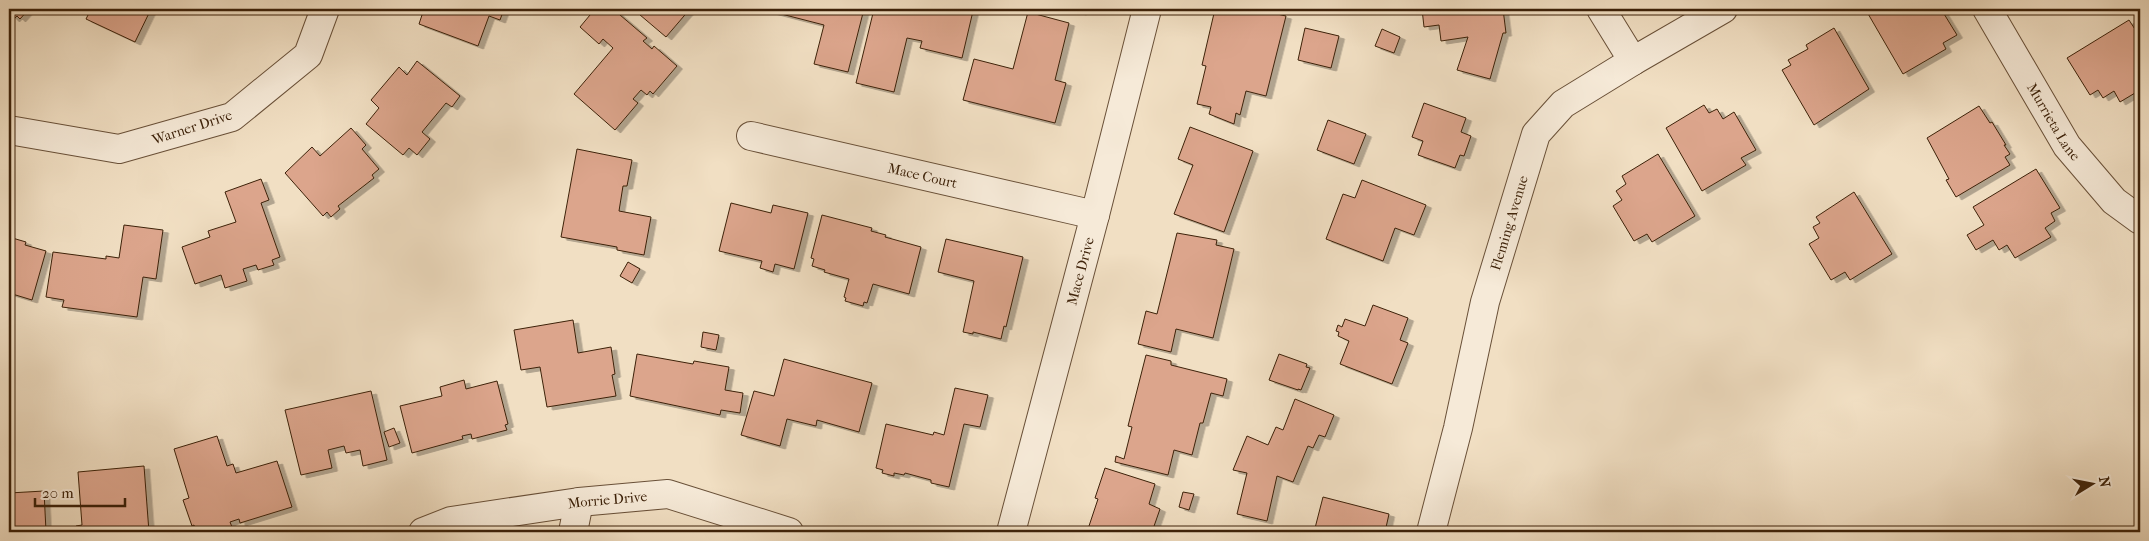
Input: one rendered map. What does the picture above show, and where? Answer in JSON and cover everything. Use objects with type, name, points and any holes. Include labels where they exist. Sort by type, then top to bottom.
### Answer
[{"type":"street","name":"Warner Drive","points":[[9,130],[119,150],[232,116],[308,55],[325,9]]},
{"type":"street","name":"Mace Drive","points":[[1011,532],[1095,215],[1147,9]]},
{"type":"street","points":[[1601,9],[1632,61]]},
{"type":"street","name":"Fleming Avenue","points":[[1431,532],[1458,428],[1485,302],[1536,134],[1563,104],[1632,61],[1723,9]]},
{"type":"street","name":"Murrieta Lane","points":[[1987,9],[2067,146],[2114,201],[2140,220]]},
{"type":"street","name":"Mace Court","points":[[751,136],[1095,215]]},
{"type":"street","name":"Morrie Drive","points":[[423,532],[451,521],[579,502],[668,494],[789,532]]},
{"type":"street","points":[[573,532],[579,502]]},
{"type":"building","points":[[9,9],[29,9],[20,19],[17,16],[14,19],[9,14]]},
{"type":"building","points":[[91,9],[151,9],[135,42],[86,19]]},
{"type":"building","points":[[424,9],[504,9],[500,20],[489,16],[478,46],[419,24]]},
{"type":"building","points":[[595,9],[613,9],[647,38],[643,41],[652,49],[654,46],[677,66],[653,94],[650,91],[647,95],[641,90],[633,99],[638,103],[615,130],[574,94],[613,48],[603,39],[599,44],[580,27]]},
{"type":"building","points":[[633,9],[690,9],[666,37]]},
{"type":"building","points":[[762,9],[864,9],[848,72],[814,64],[824,25]]},
{"type":"building","points":[[874,9],[962,9],[973,11],[962,58],[920,48],[922,41],[907,38],[894,92],[856,83]]},
{"type":"building","points":[[1068,9],[1082,9],[1081,12]]},
{"type":"building","points":[[1215,9],[1255,9],[1286,16],[1266,96],[1246,91],[1240,115],[1236,113],[1234,124],[1209,114],[1211,107],[1197,104],[1206,66],[1202,65]]},
{"type":"building","points":[[1422,9],[1503,9],[1506,33],[1503,33],[1490,79],[1457,70],[1468,37],[1441,41],[1439,25],[1424,27]]},
{"type":"building","points":[[1873,9],[1941,9],[1957,35],[1943,43],[1946,49],[1903,74],[1867,12]]},
{"type":"building","points":[[1028,12],[1069,23],[1055,80],[1066,83],[1055,123],[963,100],[974,59],[1013,69]]},
{"type":"building","points":[[2129,20],[2140,37],[2140,90],[2120,102],[2114,91],[2103,98],[2098,90],[2090,95],[2067,58]]},
{"type":"building","points":[[1305,28],[1339,36],[1331,68],[1298,60]]},
{"type":"building","points":[[1834,28],[1869,89],[1814,125],[1782,70],[1791,65],[1788,60],[1808,49],[1806,45]]},
{"type":"building","points":[[1382,29],[1400,37],[1394,53],[1375,46]]},
{"type":"building","points":[[417,61],[460,96],[452,107],[446,103],[422,132],[430,139],[417,155],[409,148],[403,155],[366,124],[379,108],[371,100],[399,67],[407,75]]},
{"type":"building","points":[[1424,103],[1466,118],[1461,132],[1471,136],[1464,156],[1460,155],[1455,168],[1418,155],[1423,141],[1412,137]]},
{"type":"building","points":[[1704,105],[1709,113],[1717,109],[1723,119],[1734,112],[1756,150],[1741,158],[1746,165],[1702,191],[1666,128]]},
{"type":"building","points":[[1979,106],[1990,123],[1992,122],[2006,145],[2004,145],[2010,154],[2005,157],[2010,165],[1956,197],[1946,180],[1949,179],[1927,138]]},
{"type":"building","points":[[1328,120],[1366,134],[1354,164],[1317,150]]},
{"type":"building","points":[[1190,127],[1253,151],[1224,232],[1174,214],[1193,165],[1178,159]]},
{"type":"building","points":[[351,128],[366,145],[362,149],[379,169],[372,175],[374,178],[338,206],[340,209],[331,217],[327,212],[323,216],[285,173],[312,147],[320,156]]},
{"type":"building","points":[[577,149],[632,160],[627,186],[623,186],[619,211],[651,217],[644,255],[617,250],[617,247],[561,237]]},
{"type":"building","points":[[1658,154],[1695,216],[1652,242],[1647,234],[1634,241],[1613,206],[1622,200],[1616,191],[1626,184],[1622,176]]},
{"type":"building","points":[[2036,169],[2060,208],[2051,213],[2055,221],[2045,228],[2051,237],[2015,258],[2007,245],[1999,250],[1993,240],[1976,250],[1967,235],[1984,225],[1973,207]]},
{"type":"building","points":[[261,179],[269,200],[261,203],[280,257],[272,260],[274,265],[258,270],[256,265],[243,269],[247,281],[225,288],[221,275],[195,284],[182,247],[210,237],[208,231],[236,222],[225,192]]},
{"type":"building","points":[[1362,180],[1426,205],[1414,235],[1395,228],[1383,261],[1326,239],[1343,194],[1355,198]]},
{"type":"building","points":[[1854,192],[1892,254],[1850,280],[1845,272],[1831,280],[1809,244],[1819,238],[1813,227],[1820,223],[1816,217]]},
{"type":"building","points":[[731,203],[771,213],[773,205],[808,213],[794,269],[775,264],[773,272],[760,268],[762,261],[719,251]]},
{"type":"building","points":[[822,215],[872,228],[871,231],[886,235],[885,237],[921,247],[909,294],[873,284],[867,303],[864,302],[863,306],[845,301],[846,298],[844,297],[849,279],[824,272],[825,270],[812,266],[814,259],[811,258]]},
{"type":"building","points":[[124,225],[163,230],[156,279],[143,277],[137,317],[62,307],[64,300],[46,297],[53,252],[106,259],[106,256],[119,258]]},
{"type":"building","points":[[1177,233],[1217,240],[1216,245],[1234,249],[1213,338],[1176,329],[1171,352],[1138,344],[1146,311],[1157,314]]},
{"type":"building","points":[[9,237],[26,242],[25,245],[46,251],[32,300],[9,293]]},
{"type":"building","points":[[946,239],[1023,257],[1006,327],[1004,326],[1001,339],[973,332],[973,334],[963,332],[974,281],[938,272]]},
{"type":"building","points":[[628,262],[640,269],[632,283],[620,276]]},
{"type":"building","points":[[1373,305],[1408,318],[1400,340],[1408,343],[1392,384],[1340,364],[1349,341],[1338,336],[1339,332],[1336,331],[1338,325],[1342,327],[1345,319],[1365,326]]},
{"type":"building","points":[[573,320],[578,353],[611,347],[615,374],[612,375],[616,396],[547,407],[540,367],[521,370],[514,330]]},
{"type":"building","points":[[703,332],[719,335],[716,350],[701,347]]},
{"type":"building","points":[[637,354],[693,364],[694,361],[729,367],[725,390],[743,393],[740,413],[721,410],[720,415],[630,396]]},
{"type":"building","points":[[1279,354],[1307,364],[1306,367],[1310,368],[1301,390],[1269,380]]},
{"type":"building","points":[[1146,355],[1171,361],[1171,365],[1227,379],[1223,396],[1211,393],[1203,423],[1200,423],[1192,455],[1174,450],[1168,475],[1115,462],[1116,456],[1124,459],[1132,427],[1128,426]]},
{"type":"building","points":[[784,359],[872,383],[859,432],[817,420],[816,426],[787,419],[780,446],[741,435],[754,391],[774,396]]},
{"type":"building","points":[[464,380],[466,389],[497,381],[508,424],[505,425],[507,430],[472,439],[471,434],[462,436],[463,439],[412,453],[400,406],[442,396],[440,387]]},
{"type":"building","points":[[955,388],[988,395],[980,427],[964,424],[949,487],[931,483],[931,480],[905,473],[904,475],[894,473],[894,476],[882,473],[883,470],[876,468],[886,424],[933,435],[934,432],[944,435]]},
{"type":"building","points":[[371,391],[387,460],[363,466],[360,450],[346,453],[344,446],[328,450],[332,468],[301,475],[285,410]]},
{"type":"building","points":[[1295,399],[1334,415],[1325,437],[1319,435],[1313,448],[1308,446],[1293,482],[1277,476],[1267,521],[1237,514],[1247,473],[1233,470],[1247,436],[1268,445],[1276,427],[1283,430]]},
{"type":"building","points":[[394,428],[400,443],[389,447],[384,432]]},
{"type":"building","points":[[217,436],[227,466],[233,464],[236,473],[277,461],[292,507],[240,523],[239,519],[230,522],[232,527],[213,532],[196,532],[183,500],[189,498],[174,449]]},
{"type":"building","points":[[144,466],[149,532],[76,532],[76,526],[82,525],[78,472]]},
{"type":"building","points":[[1105,468],[1155,484],[1149,504],[1160,509],[1152,532],[1087,532],[1098,499],[1095,498]]},
{"type":"building","points":[[44,491],[46,531],[9,532],[9,493]]},
{"type":"building","points":[[1183,492],[1194,494],[1189,510],[1179,507]]},
{"type":"building","points":[[1323,497],[1389,514],[1385,532],[1314,532]]}]
